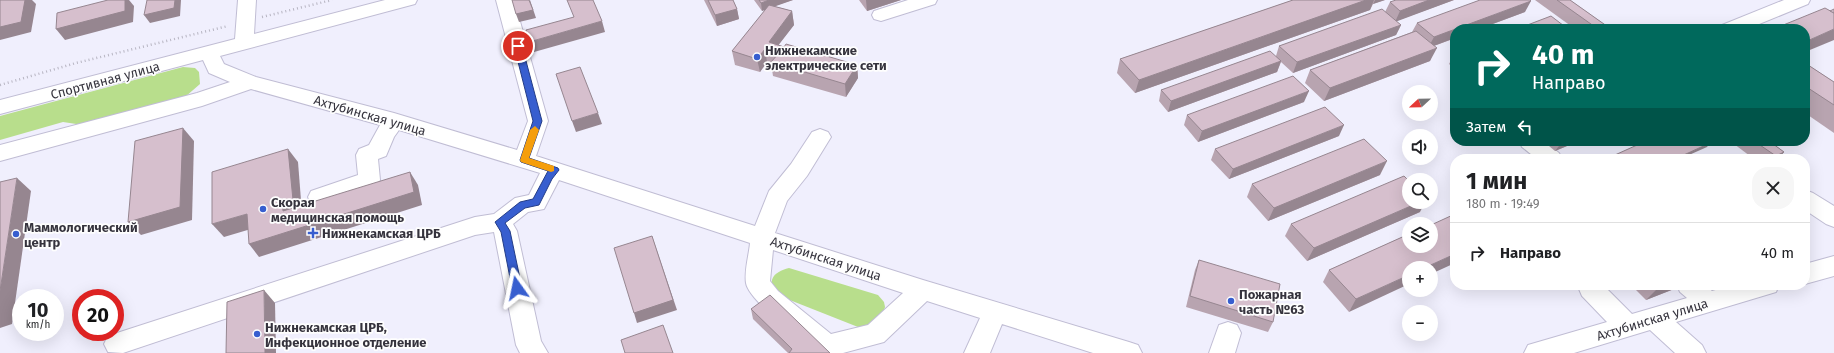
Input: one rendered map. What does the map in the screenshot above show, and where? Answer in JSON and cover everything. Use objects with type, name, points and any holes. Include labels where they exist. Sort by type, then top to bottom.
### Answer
[{"type":"street","points":[[244,43],[247,0]]},
{"type":"street","points":[[213,60],[244,43],[408,0]]},
{"type":"street","points":[[506,0],[538,121],[524,160]]},
{"type":"street","points":[[880,15],[928,0]]},
{"type":"street","points":[[1741,24],[1801,0]]},
{"type":"street","name":"Ахтубинская улица","points":[[213,60],[250,82],[394,121],[524,160],[923,290],[1129,353]]},
{"type":"street","name":"Спортивная улица","points":[[0,107],[213,60]]},
{"type":"street","points":[[0,154],[202,98],[250,82]]},
{"type":"street","points":[[319,197],[369,180],[367,155],[378,150],[384,134],[394,121]]},
{"type":"street","points":[[820,137],[799,170],[777,196],[762,237],[758,283],[769,298],[827,346],[875,334],[923,290]]},
{"type":"street","points":[[1536,146],[1545,154]]},
{"type":"street","points":[[117,344],[475,226],[500,222],[523,204],[536,203],[549,177],[555,170]]},
{"type":"street","points":[[1810,202],[1834,218]]},
{"type":"street","points":[[500,222],[505,231],[529,345],[535,353]]},
{"type":"street","points":[[1810,273],[1834,266]]},
{"type":"street","points":[[1592,290],[1627,326]]},
{"type":"street","points":[[1694,290],[1707,302]]},
{"type":"street","name":"Ахтубинская улица","points":[[1548,352],[1627,326],[1749,290]]},
{"type":"street","points":[[977,353],[994,311]]},
{"type":"street","points":[[1654,318],[1693,353]]},
{"type":"path","points":[[0,85],[76,63],[332,0]]},
{"type":"green space","points":[[183,67],[195,68],[199,72],[200,84],[185,97],[83,125],[63,122],[0,140],[0,116]]},
{"type":"green space","points":[[789,268],[878,295],[884,302],[885,307],[882,317],[874,325],[858,327],[777,295],[772,285],[773,278],[779,272]]},
{"type":"building","points":[[0,0],[25,0],[21,22],[0,27]]},
{"type":"building","points":[[108,0],[125,0],[125,11],[56,29],[57,13]]},
{"type":"building","points":[[147,0],[175,0],[174,8],[144,15]]},
{"type":"building","points":[[512,0],[529,0],[533,10],[516,14]]},
{"type":"building","points":[[567,0],[593,0],[602,21],[529,42],[526,30],[574,17]]},
{"type":"building","points":[[708,0],[733,0],[737,9],[715,15]]},
{"type":"building","points":[[759,0],[769,0],[761,3]]},
{"type":"building","points":[[1293,0],[1366,0],[1139,80],[1120,59]]},
{"type":"building","points":[[1396,0],[1429,0],[1400,11],[1390,2]]},
{"type":"building","points":[[1480,0],[1531,1],[1469,24],[1450,24],[1450,31],[1434,37],[1417,23]]},
{"type":"building","points":[[1557,0],[1570,0],[1604,24],[1591,24]]},
{"type":"building","points":[[769,5],[792,11],[769,42],[784,47],[786,44],[857,65],[845,84],[771,62],[779,53],[765,49],[757,59],[732,51]]},
{"type":"building","points":[[1825,8],[1834,13],[1834,29],[1810,40],[1810,24],[1786,24]]},
{"type":"building","points":[[1382,9],[1401,25],[1297,62],[1279,46]]},
{"type":"building","points":[[1551,16],[1561,24],[1530,24]]},
{"type":"building","points":[[1416,31],[1437,48],[1330,88],[1310,70]]},
{"type":"building","points":[[1270,51],[1281,61],[1171,101],[1161,90]]},
{"type":"building","points":[[1810,66],[1834,82],[1834,105],[1810,89]]},
{"type":"building","points":[[580,67],[598,113],[572,121],[556,74]]},
{"type":"building","points":[[1293,76],[1309,91],[1202,131],[1187,115]]},
{"type":"building","points":[[1325,107],[1344,125],[1233,169],[1215,149]]},
{"type":"building","points":[[183,128],[180,207],[128,222],[135,141]]},
{"type":"building","points":[[1364,139],[1387,161],[1274,208],[1252,184]]},
{"type":"building","points":[[1635,146],[1703,146],[1686,154],[1617,154]]},
{"type":"building","points":[[1761,146],[1776,146],[1784,152],[1780,154],[1773,154]]},
{"type":"building","points":[[288,149],[293,200],[282,203],[283,211],[410,172],[414,192],[249,244],[247,214],[212,224],[212,172]]},
{"type":"building","points":[[1402,177],[1402,209],[1404,209],[1314,248],[1291,224]]},
{"type":"building","points":[[17,178],[0,291],[0,182]]},
{"type":"building","points":[[1450,216],[1450,256],[1438,262],[1402,261],[1402,278],[1356,299],[1329,270],[1402,237],[1402,253],[1438,253],[1438,222]]},
{"type":"building","points":[[652,236],[673,300],[634,313],[614,248]]},
{"type":"building","name":"Пожарная часть №63","points":[[1199,260],[1280,284],[1273,322],[1190,296]]},
{"type":"building","points":[[264,290],[265,353],[226,353],[227,302]]},
{"type":"building","points":[[770,295],[830,353],[789,353],[792,349],[751,309]]},
{"type":"building","points":[[663,325],[673,353],[625,353],[621,340]]},
{"type":"slow traffic","points":[[535,130],[524,160],[551,169]]},
{"type":"place","name":"Нижнекамские электрические сети","points":[[757,57]]},
{"type":"place","name":"Скорая медицинская помощь","points":[[263,209]]},
{"type":"place","name":"Нижнекамская ЦРБ","points":[[313,233]]},
{"type":"place","name":"Маммологический центр","points":[[16,234]]},
{"type":"place","name":"Пожарная часть №63","points":[[1231,301]]},
{"type":"place","name":"Нижнекамская ЦРБ, Инфекционное отделение","points":[[257,334]]},
{"type":"route","points":[[517,288],[505,231],[500,222],[523,204],[536,203],[549,177],[555,170],[524,160],[538,121],[518,46]]}]
